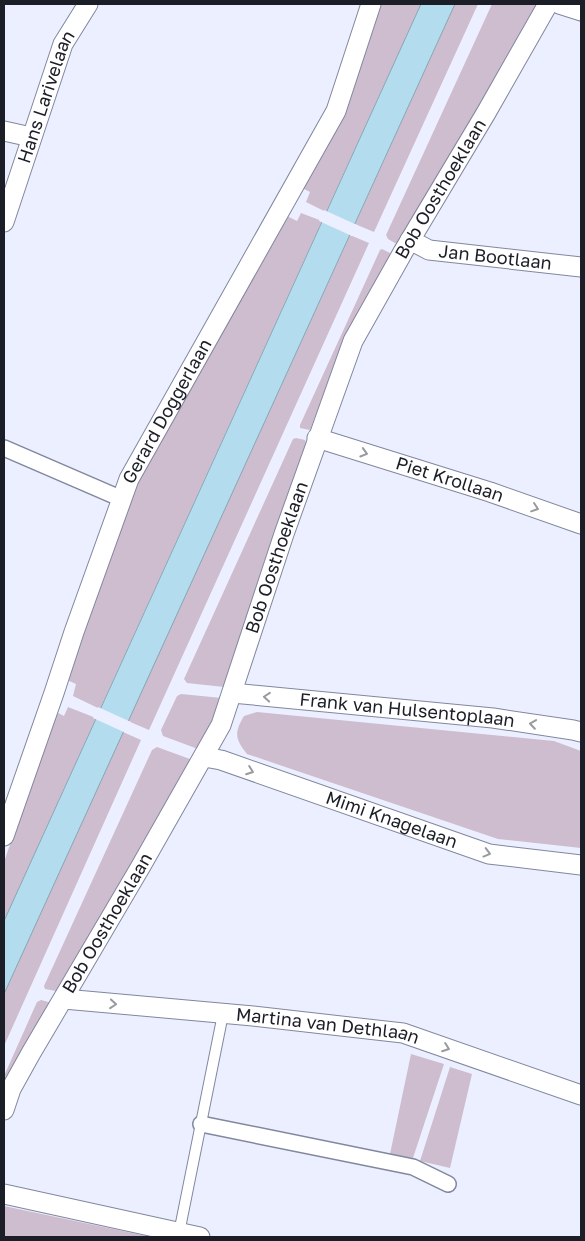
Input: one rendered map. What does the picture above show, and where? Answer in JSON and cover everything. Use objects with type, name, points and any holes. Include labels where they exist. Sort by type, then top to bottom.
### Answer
[{"type":"street","name":"Hans Larivelaan","points":[[4,222],[63,44],[88,4]]},
{"type":"street","name":"Gerard Doggerlaan","points":[[4,836],[129,479],[336,112],[371,4]]},
{"type":"street","name":"Bob Oosthoeklaan","points":[[4,1110],[15,1082],[221,725],[284,534],[353,341],[548,4]]},
{"type":"street","points":[[558,4],[581,11]]},
{"type":"street","points":[[4,131],[31,137]]},
{"type":"street","name":"Jan Bootlaan","points":[[410,240],[429,250],[581,267]]},
{"type":"street","name":"Piet Krollaan","points":[[318,438],[490,492],[581,524]]},
{"type":"street","points":[[4,448],[122,499]]},
{"type":"street","name":"Frank van Hulsentoplaan","points":[[232,694],[493,718],[581,732]]},
{"type":"street","name":"Mimi Knagelaan","points":[[204,757],[221,760],[489,854],[581,865]]},
{"type":"street","name":"Martina van Dethlaan","points":[[64,999],[404,1033],[581,1095]]},
{"type":"street","points":[[201,1124],[413,1168],[448,1184]]},
{"type":"street","points":[[4,1194],[200,1237]]},
{"type":"lane","points":[[179,1232],[223,1014]]},
{"type":"shaded area","points":[[379,4],[421,4],[326,212],[306,202],[310,192],[302,188]]},
{"type":"shaded area","points":[[455,4],[478,4],[374,232],[355,224]]},
{"type":"shaded area","points":[[492,4],[538,4],[398,243],[395,243],[388,239],[386,235]]},
{"type":"shaded area","points":[[301,213],[322,221],[100,709],[73,696],[76,684],[67,680],[136,482],[287,216],[297,221]]},
{"type":"shaded area","points":[[350,235],[369,243],[149,730],[128,721]]},
{"type":"shaded area","points":[[382,249],[390,253],[391,256],[343,341],[310,430],[300,428],[380,250]]},
{"type":"shaded area","points":[[293,439],[305,440],[306,443],[224,687],[187,683],[184,679]]},
{"type":"shaded area","points":[[181,694],[222,698],[213,723],[198,749],[163,736],[161,730],[177,696]]},
{"type":"shaded area","points":[[68,707],[96,718],[4,921],[4,862],[56,712],[64,716]]},
{"type":"shaded area","points":[[257,712],[554,741],[581,751],[581,848],[498,839],[247,754],[238,740],[237,732],[244,716]]},
{"type":"shaded area","points":[[123,732],[141,740],[4,1046],[4,994]]},
{"type":"shaded area","points":[[157,747],[191,761],[59,989],[56,991],[45,989],[44,986],[152,750]]},
{"type":"shaded area","points":[[41,1000],[52,1003],[4,1085],[4,1076],[37,1002]]},
{"type":"shaded area","points":[[411,1054],[444,1064],[413,1158],[390,1154]]},
{"type":"shaded area","points":[[450,1067],[472,1074],[450,1168],[420,1161]]},
{"type":"shaded area","points":[[4,1206],[151,1237],[4,1237]]},
{"type":"water","points":[[421,4],[455,4],[4,994],[4,921]]},
{"type":"pier","points":[[324,210],[357,225],[352,236],[319,221]]},
{"type":"pier","points":[[98,707],[131,722],[126,733],[93,718]]}]
